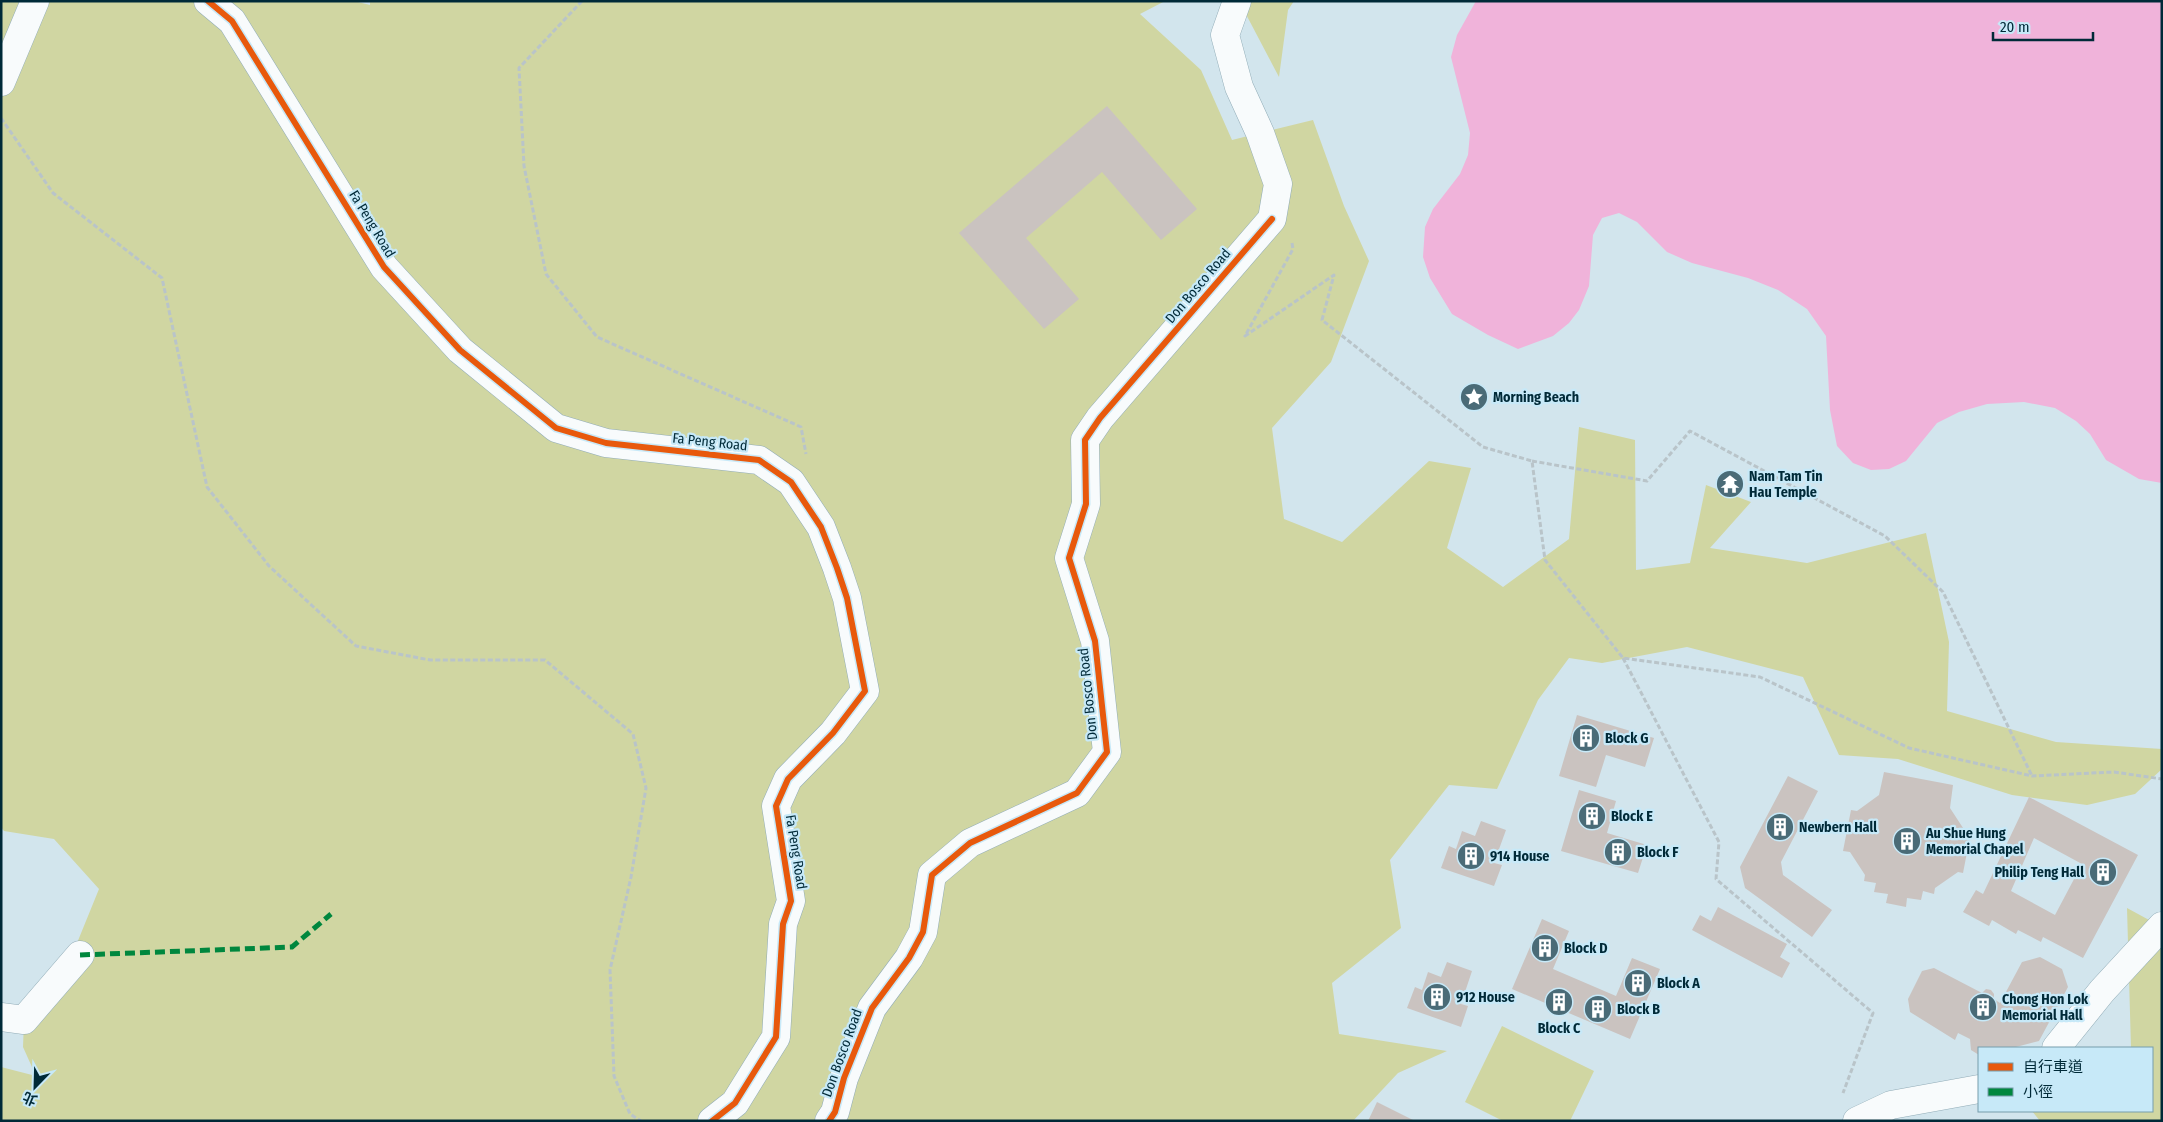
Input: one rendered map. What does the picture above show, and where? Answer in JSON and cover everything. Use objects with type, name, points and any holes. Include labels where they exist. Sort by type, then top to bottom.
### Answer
[{"type":"street","points":[[1,82],[35,1]]},
{"type":"street","name":"Fa Peng Road","points":[[208,1],[232,21],[384,267],[460,350],[556,428],[606,443],[759,460],[791,482],[821,527],[847,598],[865,691],[833,733],[788,779],[776,806],[791,901],[783,924],[776,1038],[735,1103],[712,1121]]},
{"type":"street","points":[[1237,1],[1225,35],[1239,87],[1260,133],[1278,184],[1272,219]]},
{"type":"street","name":"Don Bosco Road","points":[[829,1121],[835,1112],[844,1078],[872,1008],[909,958],[923,932],[932,876],[970,843],[1077,793],[1107,752],[1095,641],[1069,558],[1086,504],[1085,440],[1100,418],[1272,219]]},
{"type":"street","points":[[2057,1047],[2102,991],[2162,926]]},
{"type":"street","points":[[1,1017],[24,1020],[80,955]]},
{"type":"street","points":[[1857,1121],[1891,1105],[1978,1089]]},
{"type":"path","points":[[582,1],[519,68],[524,166],[546,274],[597,337],[801,427],[808,464]]},
{"type":"path","points":[[1,118],[53,193],[162,278],[207,487],[269,566],[356,646],[430,660],[545,660],[633,734],[646,788],[632,877],[610,970],[614,1076],[630,1114],[640,1121]]},
{"type":"path","points":[[1272,219],[1290,231],[1293,249],[1246,336],[1334,275],[1322,320],[1483,447],[1532,461],[1647,481],[1690,431],[1885,536],[1943,592],[2032,776]]},
{"type":"path","points":[[1532,461],[1545,560],[1623,658],[1719,842],[1716,879],[1873,1013],[1843,1088],[1842,1096]]},
{"type":"path","points":[[1623,658],[1760,677],[1909,748],[2032,776],[2114,772],[2162,779]]},
{"type":"green space","points":[[1,1],[354,1],[370,5],[370,1],[1165,1],[1140,14],[1201,70],[1232,140],[1313,120],[1344,206],[1369,261],[1331,362],[1272,428],[1284,519],[1342,542],[1429,461],[1471,468],[1447,548],[1503,587],[1569,539],[1579,427],[1635,440],[1636,570],[1690,563],[1706,485],[1751,502],[1710,548],[1807,563],[1926,533],[1949,642],[1947,711],[2056,742],[2162,749],[2162,769],[2135,794],[2087,805],[2012,795],[1898,759],[1839,755],[1803,677],[1687,647],[1602,663],[1569,658],[1538,700],[1497,789],[1449,785],[1390,860],[1401,928],[1332,983],[1339,1034],[1447,1051],[1398,1073],[1353,1121],[1,1121],[1,1067],[36,1076],[23,1047],[24,1020],[75,948],[99,889],[54,839],[4,831],[1,827]]},
{"type":"green space","points":[[1239,1],[1294,1],[1288,10],[1279,77]]},
{"type":"green space","points":[[2127,908],[2162,927],[2162,1121],[2040,1121],[2033,1112],[2153,1112],[2153,1047],[2131,1047]]},
{"type":"green space","points":[[1502,1026],[1594,1071],[1570,1121],[1503,1121],[1465,1102]]},
{"type":"shaded area","points":[[1476,1],[2162,1],[2162,483],[2139,479],[2106,460],[2090,434],[2076,421],[2055,408],[2024,402],[1987,404],[1959,412],[1937,423],[1906,461],[1889,469],[1871,470],[1853,463],[1837,446],[1830,410],[1826,336],[1807,309],[1778,290],[1748,278],[1692,263],[1667,252],[1637,222],[1619,213],[1602,218],[1593,235],[1589,286],[1579,310],[1569,323],[1553,336],[1518,349],[1488,335],[1452,314],[1430,278],[1423,257],[1425,227],[1433,209],[1460,174],[1468,155],[1470,133],[1451,57],[1457,35]]},
{"type":"building","points":[[1107,106],[1197,209],[1161,240],[1102,172],[1026,238],[1079,299],[1044,329],[959,233]]},
{"type":"building","points":[[1577,715],[1654,738],[1645,767],[1606,755],[1596,787],[1559,776]]},
{"type":"building","name":"Au Shue Hung Memorial Chapel","points":[[1884,772],[1953,785],[1950,808],[1965,831],[1971,832],[1963,873],[1958,872],[1935,888],[1934,894],[1923,891],[1921,900],[1907,898],[1906,907],[1886,903],[1888,894],[1874,892],[1876,883],[1864,881],[1865,875],[1850,852],[1843,851],[1851,810],[1857,811],[1879,795]]},
{"type":"building","name":"Newbern Hall","points":[[1788,776],[1818,791],[1781,862],[1783,875],[1832,910],[1812,937],[1745,888],[1740,867]]},
{"type":"building","points":[[1579,790],[1616,801],[1607,833],[1647,845],[1638,873],[1561,851]]},
{"type":"building","name":"Philip Teng Hall","points":[[2029,797],[2138,855],[2083,958],[2043,937],[2041,942],[2018,930],[2016,934],[1992,920],[1989,926],[1963,912],[1976,890],[1983,894]],"holes":[[[2034,838],[2082,864],[2055,915],[2011,891]]]},
{"type":"building","name":"914 House","points":[[1481,821],[1506,830],[1494,863],[1502,865],[1494,886],[1441,868],[1449,846],[1456,849],[1462,831],[1475,836]]},
{"type":"building","points":[[1718,907],[1787,944],[1780,957],[1790,963],[1782,978],[1692,930],[1700,915],[1711,921]]},
{"type":"building","points":[[1542,919],[1569,931],[1553,969],[1616,996],[1632,958],[1660,969],[1630,1039],[1512,989]]},
{"type":"building","name":"Chong Hon Lok Memorial Hall","points":[[2040,957],[2062,969],[2068,987],[2039,1041],[2016,1047],[1978,1047],[1978,1054],[1971,1050],[1970,1039],[1958,1033],[1955,1040],[1910,1012],[1908,999],[1922,971],[1934,968],[1982,993],[1986,989],[1991,990],[1994,994],[1994,999],[2000,1003],[2022,962]]},
{"type":"building","name":"912 House","points":[[1447,962],[1472,971],[1461,1004],[1468,1006],[1461,1027],[1407,1008],[1415,987],[1422,990],[1428,972],[1441,977]]},
{"type":"building","points":[[1377,1102],[1415,1121],[1368,1121]]},
{"type":"marked path","points":[[80,955],[292,947],[331,914]]},
{"type":"cycle path","points":[[208,1],[232,21],[384,267],[460,350],[556,428],[606,443],[759,460],[791,482],[821,527],[847,598],[865,691],[833,733],[788,779],[776,806],[791,901],[783,924],[776,1037],[735,1103],[712,1121]]},
{"type":"cycle path","points":[[829,1121],[835,1112],[844,1078],[872,1008],[909,958],[923,932],[932,875],[970,843],[1077,793],[1107,752],[1095,641],[1069,558],[1086,504],[1085,440],[1100,418],[1272,219]]},
{"type":"place","name":"Morning Beach","points":[[1474,397]]},
{"type":"place","name":"Nam Tam Tin Hau Temple","points":[[1730,484]]},
{"type":"place","name":"Block G","points":[[1586,738]]},
{"type":"place","name":"Block E","points":[[1592,816]]},
{"type":"place","name":"Newbern Hall","points":[[1780,827]]},
{"type":"place","name":"Au Shue Hung Memorial Chapel","points":[[1907,841]]},
{"type":"place","name":"Block F","points":[[1618,852]]},
{"type":"place","name":"914 House","points":[[1471,856]]},
{"type":"place","name":"Philip Teng Hall","points":[[2103,872]]},
{"type":"place","name":"Block D","points":[[1545,948]]},
{"type":"place","name":"Block A","points":[[1638,983]]},
{"type":"place","name":"912 House","points":[[1437,997]]},
{"type":"place","name":"Block C","points":[[1559,1002]]},
{"type":"place","name":"Chong Hon Lok Memorial Hall","points":[[1983,1007]]},
{"type":"place","name":"Block B","points":[[1598,1009]]}]
